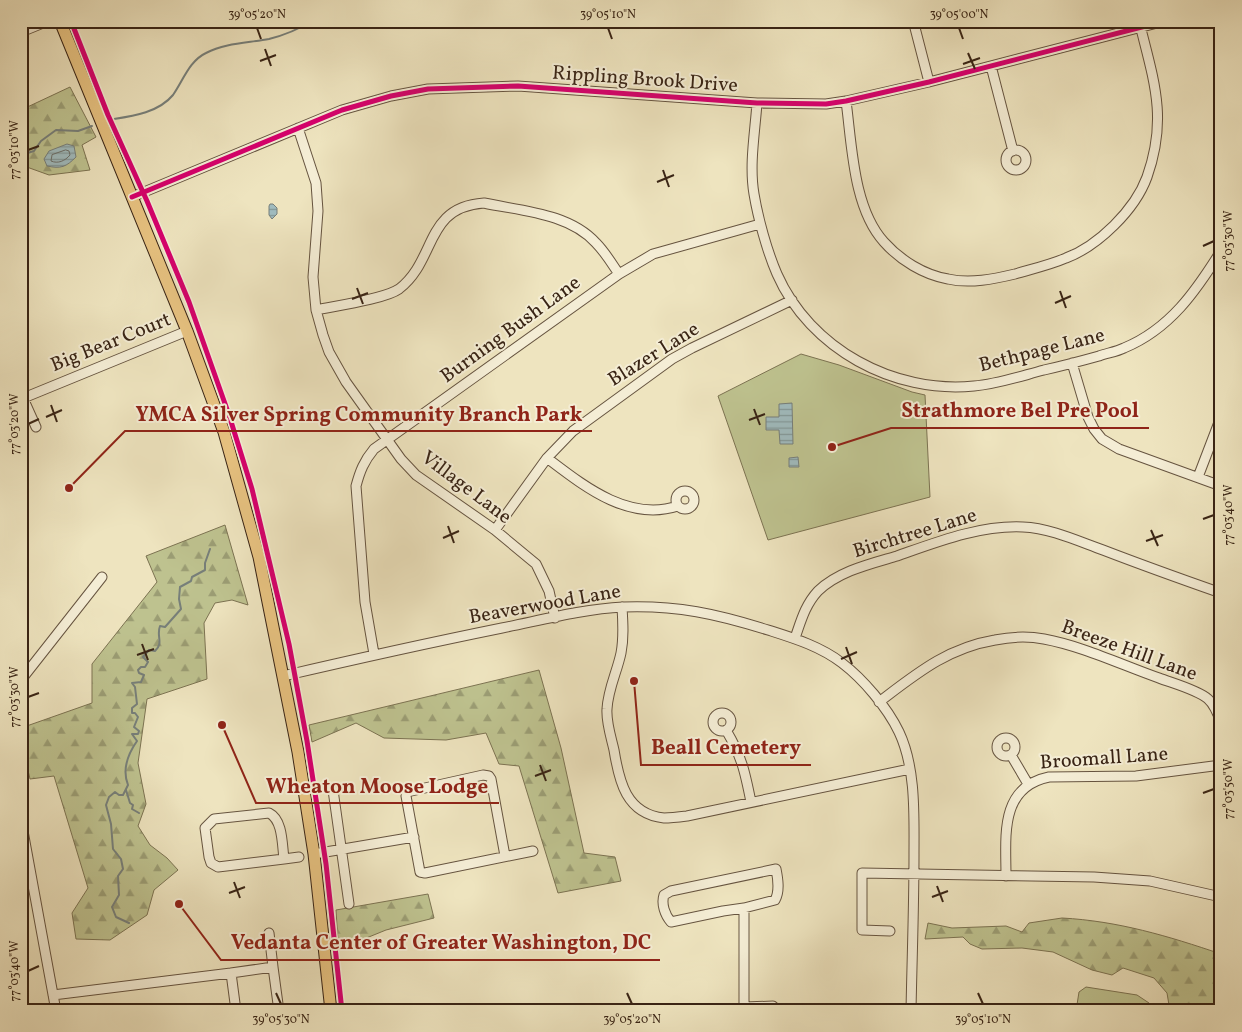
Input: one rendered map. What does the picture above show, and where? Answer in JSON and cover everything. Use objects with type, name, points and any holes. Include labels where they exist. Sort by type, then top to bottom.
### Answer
[{"type":"main road","points":[[60,21],[187,331],[224,432],[256,547],[296,742],[314,854],[331,1011]]},
{"type":"street","points":[[21,32],[48,21]]},
{"type":"street","name":"Rippling Brook Drive","points":[[132,197],[342,110],[391,96],[428,89],[518,86],[757,103],[826,104],[846,102],[929,82],[1141,29],[1165,21]]},
{"type":"street","points":[[912,22],[929,82]]},
{"type":"street","points":[[846,102],[857,180],[864,210],[873,228],[884,242],[909,264],[928,274],[949,280],[972,281],[999,278],[1068,258],[1108,231],[1137,197],[1146,178],[1154,151],[1158,127],[1158,103],[1155,83],[1141,29]]},
{"type":"street","points":[[990,66],[1013,151]]},
{"type":"street","name":"Bethpage Lane","points":[[757,103],[752,170],[753,192],[760,224],[777,274],[792,300],[813,327],[839,350],[872,369],[906,382],[936,386],[973,386],[996,383],[1124,348],[1154,331],[1171,318],[1183,306],[1221,251]]},
{"type":"street","name":"Village Lane","points":[[298,128],[316,183],[318,211],[312,278],[316,310],[329,352],[346,382],[387,440],[416,475],[495,530],[536,564],[549,591],[555,618]]},
{"type":"street","points":[[316,310],[383,296],[397,290],[411,278],[418,268],[438,227],[461,207],[473,204],[484,203],[554,218],[578,228],[596,242],[619,274]]},
{"type":"street","name":"Burning Bush Lane","points":[[374,654],[365,602],[356,486],[360,469],[374,449],[619,274],[653,254],[760,224]]},
{"type":"street","name":"Blazer Lane","points":[[495,530],[547,458],[573,431],[672,360],[692,348],[792,300]]},
{"type":"street","name":"Big Bear Court","points":[[22,399],[187,331]]},
{"type":"street","points":[[1072,363],[1088,417],[1102,439],[1119,450],[1221,486]]},
{"type":"street","points":[[22,399],[36,426]]},
{"type":"street","points":[[1198,477],[1221,417]]},
{"type":"street","points":[[547,458],[588,489],[611,500],[647,509],[678,506]]},
{"type":"street","name":"Birchtree Lane","points":[[795,638],[803,612],[810,600],[834,578],[949,538],[990,529],[1023,527],[1066,537],[1221,593]]},
{"type":"street","points":[[21,680],[102,577]]},
{"type":"street","points":[[622,607],[624,629],[621,654],[609,688],[607,711],[623,789],[630,801],[639,809],[654,816],[666,818],[686,816],[910,769]]},
{"type":"street","name":"Beaverwood Lane","points":[[283,676],[374,654],[555,618],[622,607],[676,608],[724,616],[795,638],[822,651],[840,662],[863,681],[879,702],[899,732],[910,769],[913,798],[914,874],[911,1011]]},
{"type":"street","name":"Breeze Hill Lane","points":[[879,702],[948,654],[996,639],[1042,639],[1065,644],[1188,689],[1208,699],[1218,713],[1221,722]]},
{"type":"street","points":[[726,730],[738,750],[743,763],[751,802]]},
{"type":"street","points":[[1011,755],[1028,784]]},
{"type":"street","name":"Broomall Lane","points":[[1006,876],[1008,813],[1015,796],[1036,779],[1048,777],[1136,776],[1221,766]]},
{"type":"street","points":[[505,856],[489,776],[483,775],[407,792],[406,796],[420,872],[425,874],[533,851]]},
{"type":"street","points":[[333,790],[349,904]]},
{"type":"street","points":[[284,859],[278,821],[268,813],[214,819],[205,828],[209,857],[211,863],[218,867],[284,859],[299,857]]},
{"type":"street","points":[[21,820],[56,1011]]},
{"type":"street","points":[[314,854],[414,837]]},
{"type":"street","points":[[776,869],[778,895],[775,900],[744,908],[671,922],[666,917],[662,900],[664,895],[671,891],[776,869]]},
{"type":"street","points":[[890,931],[862,930],[862,873],[1094,877],[1150,882],[1221,897]]},
{"type":"street","points":[[744,908],[744,1009],[773,1006],[777,1011]]},
{"type":"street","points":[[269,933],[278,1004]]},
{"type":"street","points":[[53,995],[231,973],[272,966]]},
{"type":"street","points":[[231,973],[236,1011]]},
{"type":"green space","points":[[70,87],[96,137],[82,145],[90,170],[49,175],[24,166],[21,167],[21,110]]},
{"type":"green space","points":[[801,354],[925,395],[930,497],[768,540],[718,396]]},
{"type":"green space","points":[[225,525],[248,605],[232,600],[215,603],[204,623],[207,679],[147,699],[138,763],[146,804],[138,826],[150,845],[167,858],[178,870],[154,890],[147,915],[110,940],[76,939],[72,913],[88,888],[54,776],[30,779],[21,740],[21,728],[92,703],[92,664],[157,582],[146,556]]},
{"type":"green space","points":[[539,670],[561,748],[584,853],[615,857],[621,881],[558,893],[519,766],[499,764],[486,733],[446,740],[384,738],[356,723],[312,742],[309,725]]},
{"type":"green space","points":[[428,894],[434,918],[386,930],[359,941],[338,942],[336,910]]},
{"type":"green space","points":[[1062,918],[1103,922],[1143,930],[1221,954],[1221,1011],[1170,1011],[1167,993],[1154,978],[1123,968],[1112,975],[1092,970],[1053,952],[1022,948],[982,949],[970,944],[963,937],[925,939],[928,923],[952,928],[1006,926],[1022,932],[1029,923]]},
{"type":"green space","points":[[1086,987],[1137,995],[1149,1003],[1149,1011],[1076,1011],[1079,992]]},
{"type":"water","points":[[67,144],[74,146],[76,157],[63,166],[47,166],[44,159],[49,151]]},
{"type":"water","points":[[270,204],[277,208],[277,214],[272,219],[269,215]]},
{"type":"water","points":[[792,403],[793,444],[780,444],[779,430],[766,430],[766,417],[779,417],[779,404]]},
{"type":"water","points":[[798,457],[799,467],[789,467],[789,458]]},
{"type":"waterway","points":[[114,119],[146,112],[161,106],[173,95],[195,61],[206,53],[229,45],[269,39],[292,32],[312,21]]},
{"type":"waterway","points":[[21,155],[34,151],[41,141],[56,130],[78,131],[92,126]]},
{"type":"waterway","points":[[129,923],[116,917],[112,907],[119,895],[118,876],[123,869],[121,859],[113,849],[111,824],[106,805],[109,797],[115,792],[123,795],[128,785],[126,779],[127,762],[137,741],[132,734],[138,734],[139,731],[134,727],[138,717],[135,713],[132,713],[132,708],[137,704],[135,687],[132,683],[141,682],[144,675],[139,673],[138,670],[141,667],[145,667],[148,662],[143,657],[149,650],[155,651],[158,648],[160,626],[165,627],[181,609],[179,599],[180,587],[191,581],[192,577],[205,570],[205,563],[210,549]]},
{"type":"waterway","points":[[126,790],[130,803],[133,805],[132,809],[139,813]]},
{"type":"cycle path","points":[[71,21],[108,115],[147,201],[189,302],[229,415],[252,489],[289,644],[307,741],[326,864],[342,1011]]},
{"type":"cycle path","points":[[132,197],[342,110],[391,96],[428,89],[518,86],[757,103],[826,104],[929,82],[1165,21]]},
{"type":"place","name":"Strathmore Bel Pre Pool","points":[[832,447]]},
{"type":"place","name":"YMCA Silver Spring Community Branch Park","points":[[69,488]]},
{"type":"place","name":"Beall Cemetery","points":[[634,681]]},
{"type":"place","name":"Wheaton Moose Lodge","points":[[222,725]]},
{"type":"place","name":"Vedanta Center of Greater Washington, DC","points":[[179,904]]}]
